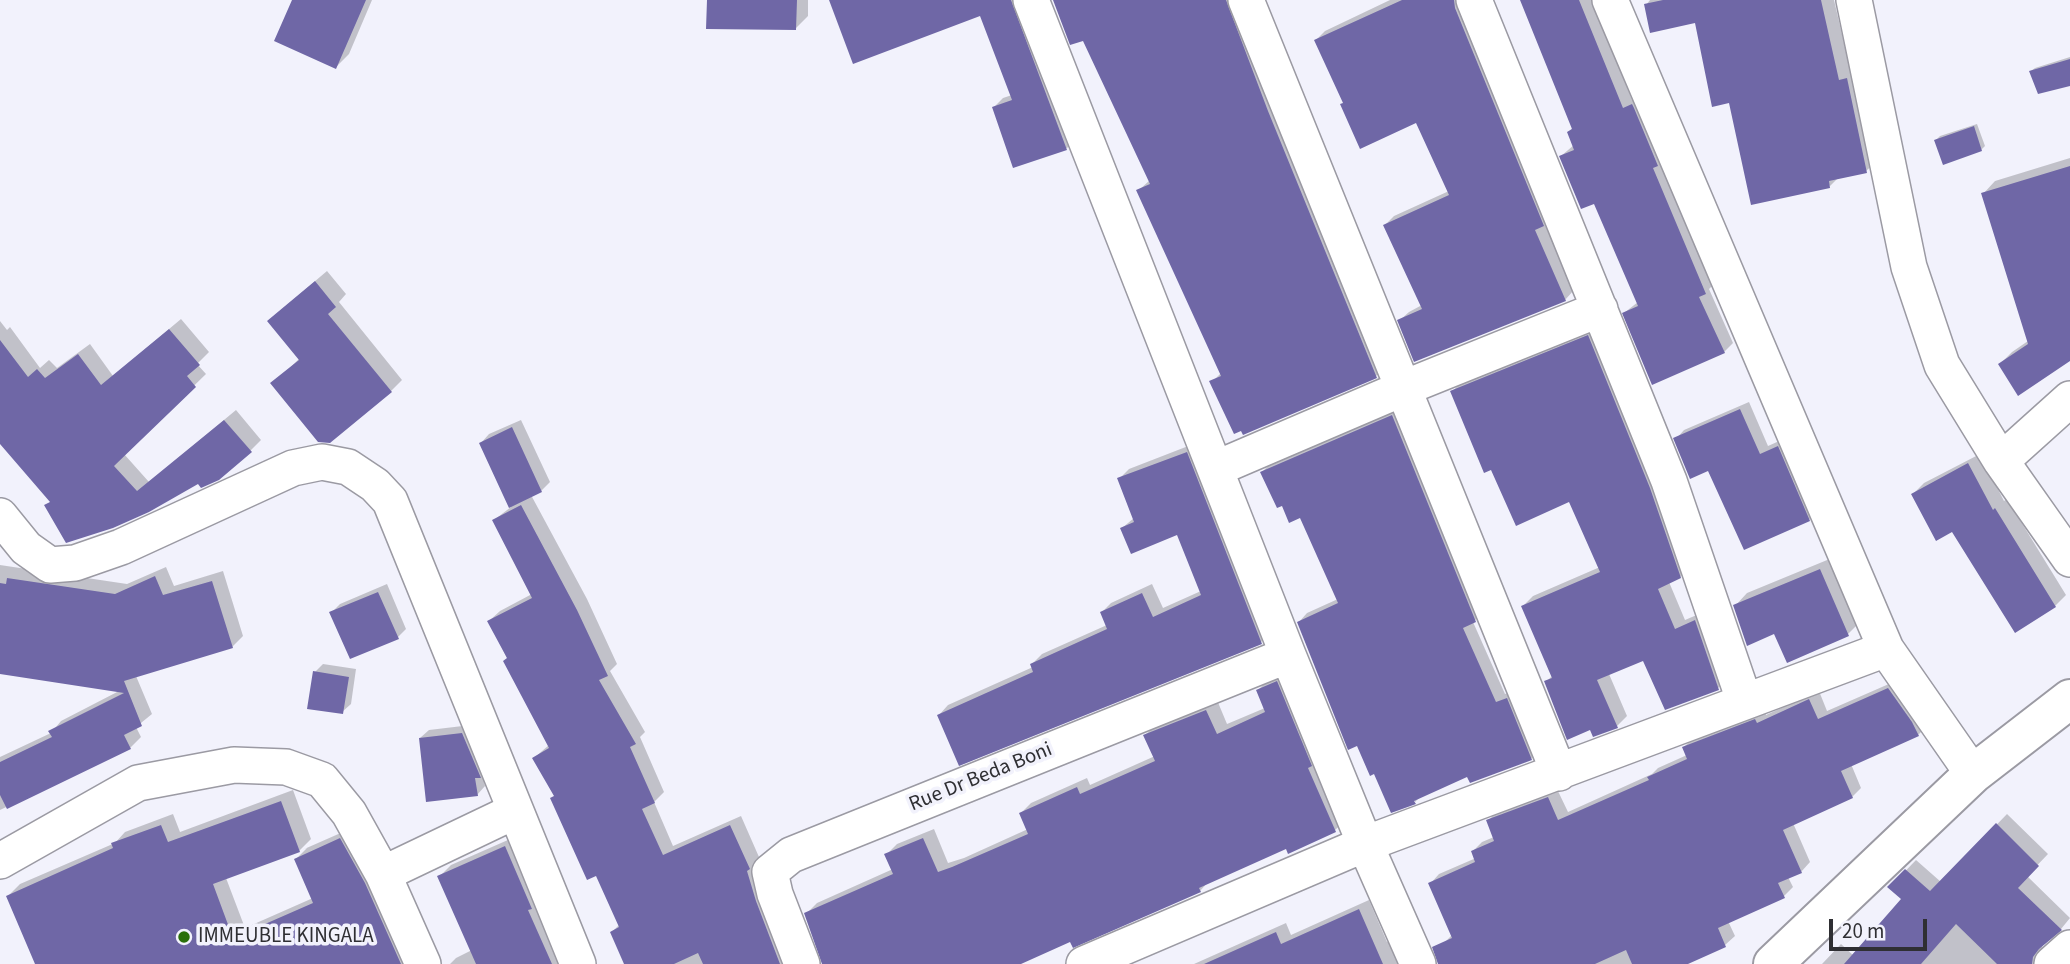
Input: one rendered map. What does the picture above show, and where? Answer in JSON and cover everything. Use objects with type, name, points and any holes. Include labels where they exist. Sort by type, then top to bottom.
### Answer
[{"type":"street","points":[[1031,0],[1288,656],[1365,844],[1418,964]]},
{"type":"street","points":[[1246,0],[1559,773]]},
{"type":"street","points":[[1474,0],[1669,481],[1744,701]]},
{"type":"street","points":[[1609,0],[1886,649],[1972,774]]},
{"type":"street","points":[[1854,0],[1909,267],[1942,365],[2001,461],[2070,559]]},
{"type":"street","points":[[1215,469],[1404,388],[1600,309]]},
{"type":"street","points":[[2001,461],[2070,399]]},
{"type":"street","points":[[0,516],[26,548],[50,565],[75,564],[121,547],[293,468],[322,462],[348,467],[375,485],[390,501],[578,964]]},
{"type":"street","points":[[1084,964],[1365,844],[1886,649]]},
{"type":"street","name":"Rue Dr Beda Boni","points":[[802,964],[775,894],[770,872],[791,855],[1288,656]]},
{"type":"street","points":[[1773,964],[1972,774],[2070,699]]},
{"type":"street","points":[[0,861],[138,783],[234,765],[286,767],[322,780],[349,813],[383,874],[423,964]]},
{"type":"street","points":[[383,874],[515,811]]},
{"type":"street","points":[[2052,964],[2070,948]]},
{"type":"building","points":[[292,0],[366,0],[336,69],[274,41]]},
{"type":"building","points":[[707,0],[797,0],[796,30],[706,29]]},
{"type":"building","points":[[829,0],[1011,0],[1067,150],[1013,168],[992,107],[1012,100],[980,16],[853,64]]},
{"type":"building","points":[[1053,0],[1226,0],[1268,111],[1377,378],[1243,435],[1241,431],[1234,434],[1209,381],[1221,376],[1136,190],[1150,184],[1083,41],[1070,45]]},
{"type":"building","points":[[1402,0],[1454,0],[1544,226],[1535,230],[1566,301],[1414,362],[1397,320],[1422,309],[1383,225],[1449,195],[1416,123],[1360,149],[1340,104],[1343,103],[1314,40]]},
{"type":"building","points":[[1520,0],[1579,0],[1623,108],[1632,104],[1658,166],[1653,168],[1706,294],[1699,297],[1725,353],[1652,385],[1622,313],[1638,306],[1594,204],[1581,209],[1559,156],[1574,150],[1567,132],[1572,129]]},
{"type":"building","points":[[1663,0],[1821,0],[1839,80],[1847,78],[1867,173],[1829,181],[1830,188],[1751,205],[1729,103],[1712,107],[1695,23],[1650,33],[1644,4]]},
{"type":"building","points":[[2070,59],[2070,86],[2038,94],[2029,71]]},
{"type":"building","points":[[1974,126],[1982,151],[1943,165],[1934,140]]},
{"type":"building","points":[[2070,166],[2070,361],[2018,396],[1998,364],[2028,344],[1981,193]]},
{"type":"building","points":[[315,281],[336,307],[328,314],[392,392],[330,443],[318,442],[270,383],[299,360],[267,321]]},
{"type":"building","points":[[169,329],[200,365],[187,376],[196,387],[114,466],[137,491],[224,420],[252,452],[219,480],[201,488],[198,484],[149,512],[113,528],[66,543],[44,505],[50,502],[0,444],[0,340],[28,377],[37,369],[45,378],[78,354],[101,385]]},
{"type":"building","points":[[1588,335],[1650,488],[1681,578],[1658,589],[1675,629],[1695,620],[1719,690],[1665,710],[1643,661],[1597,680],[1618,728],[1593,737],[1590,730],[1567,740],[1544,681],[1552,678],[1521,606],[1600,572],[1569,502],[1516,526],[1491,470],[1484,473],[1450,391]]},
{"type":"building","points":[[1740,409],[1760,454],[1778,446],[1810,521],[1744,550],[1708,471],[1690,479],[1673,438]]},
{"type":"building","points":[[1392,415],[1476,622],[1463,628],[1496,702],[1507,698],[1532,760],[1470,783],[1467,777],[1414,801],[1416,804],[1391,813],[1374,774],[1370,776],[1357,746],[1348,750],[1297,622],[1338,603],[1300,518],[1289,523],[1282,506],[1277,508],[1260,472]]},
{"type":"building","points":[[512,427],[542,492],[509,508],[479,443]]},
{"type":"building","points":[[1187,452],[1262,644],[959,766],[937,715],[1033,672],[1030,664],[1107,629],[1100,612],[1142,593],[1153,617],[1201,595],[1177,535],[1131,554],[1120,528],[1134,522],[1117,478]]},
{"type":"building","points":[[1968,463],[1993,510],[1995,508],[2056,607],[2015,633],[1952,532],[1936,541],[1911,494]]},
{"type":"building","points":[[521,505],[577,610],[608,676],[599,680],[636,744],[630,747],[655,803],[642,809],[663,855],[730,825],[750,869],[747,871],[756,901],[780,964],[703,964],[698,953],[674,964],[624,964],[610,932],[619,927],[596,876],[587,880],[550,798],[554,796],[532,758],[549,748],[503,661],[507,658],[487,621],[532,598],[492,520]]},
{"type":"building","points":[[1820,569],[1849,636],[1787,663],[1774,634],[1747,646],[1733,605]]},
{"type":"building","points":[[155,576],[163,595],[212,581],[233,648],[124,681],[142,726],[124,735],[131,749],[7,809],[0,795],[0,762],[52,737],[48,731],[124,693],[0,674],[0,583],[6,584],[7,578],[115,594]]},
{"type":"building","points":[[378,592],[399,639],[350,659],[329,612]]},
{"type":"building","points":[[313,671],[349,677],[343,714],[307,709]]},
{"type":"building","points":[[1277,681],[1312,766],[1308,768],[1336,832],[1288,854],[1286,849],[1199,888],[1201,892],[1073,948],[1070,942],[1021,964],[822,964],[804,913],[893,874],[884,854],[923,838],[938,872],[1028,834],[1019,813],[1077,787],[1080,794],[1155,761],[1143,735],[1206,710],[1217,734],[1265,712],[1256,690]]},
{"type":"building","points":[[1888,688],[1919,736],[1841,771],[1853,798],[1783,830],[1802,873],[1778,883],[1785,898],[1718,928],[1726,947],[1688,964],[1632,964],[1626,950],[1595,964],[1438,964],[1432,947],[1452,938],[1428,883],[1475,862],[1471,851],[1494,841],[1486,820],[1548,797],[1558,820],[1649,780],[1647,777],[1687,759],[1682,747],[1755,719],[1757,723],[1809,699],[1818,719]]},
{"type":"building","points":[[462,733],[481,778],[475,778],[478,796],[426,802],[419,738]]},
{"type":"building","points":[[281,801],[300,852],[213,884],[233,938],[313,903],[294,859],[340,838],[365,883],[401,964],[35,964],[6,896],[113,848],[111,843],[161,825],[168,842]]},
{"type":"building","points":[[1996,823],[2039,866],[2018,888],[2062,930],[2039,949],[2032,964],[1997,964],[1956,924],[1921,964],[1844,964],[1901,899],[1887,887],[1905,869],[1930,891]]},
{"type":"building","points":[[505,846],[532,909],[528,910],[552,964],[476,964],[437,876]]},
{"type":"building","points":[[1359,909],[1383,964],[1204,964],[1276,932],[1281,944]]},
{"type":"place","name":"IMMEUBLE KINGALA","points":[[184,937]]}]
